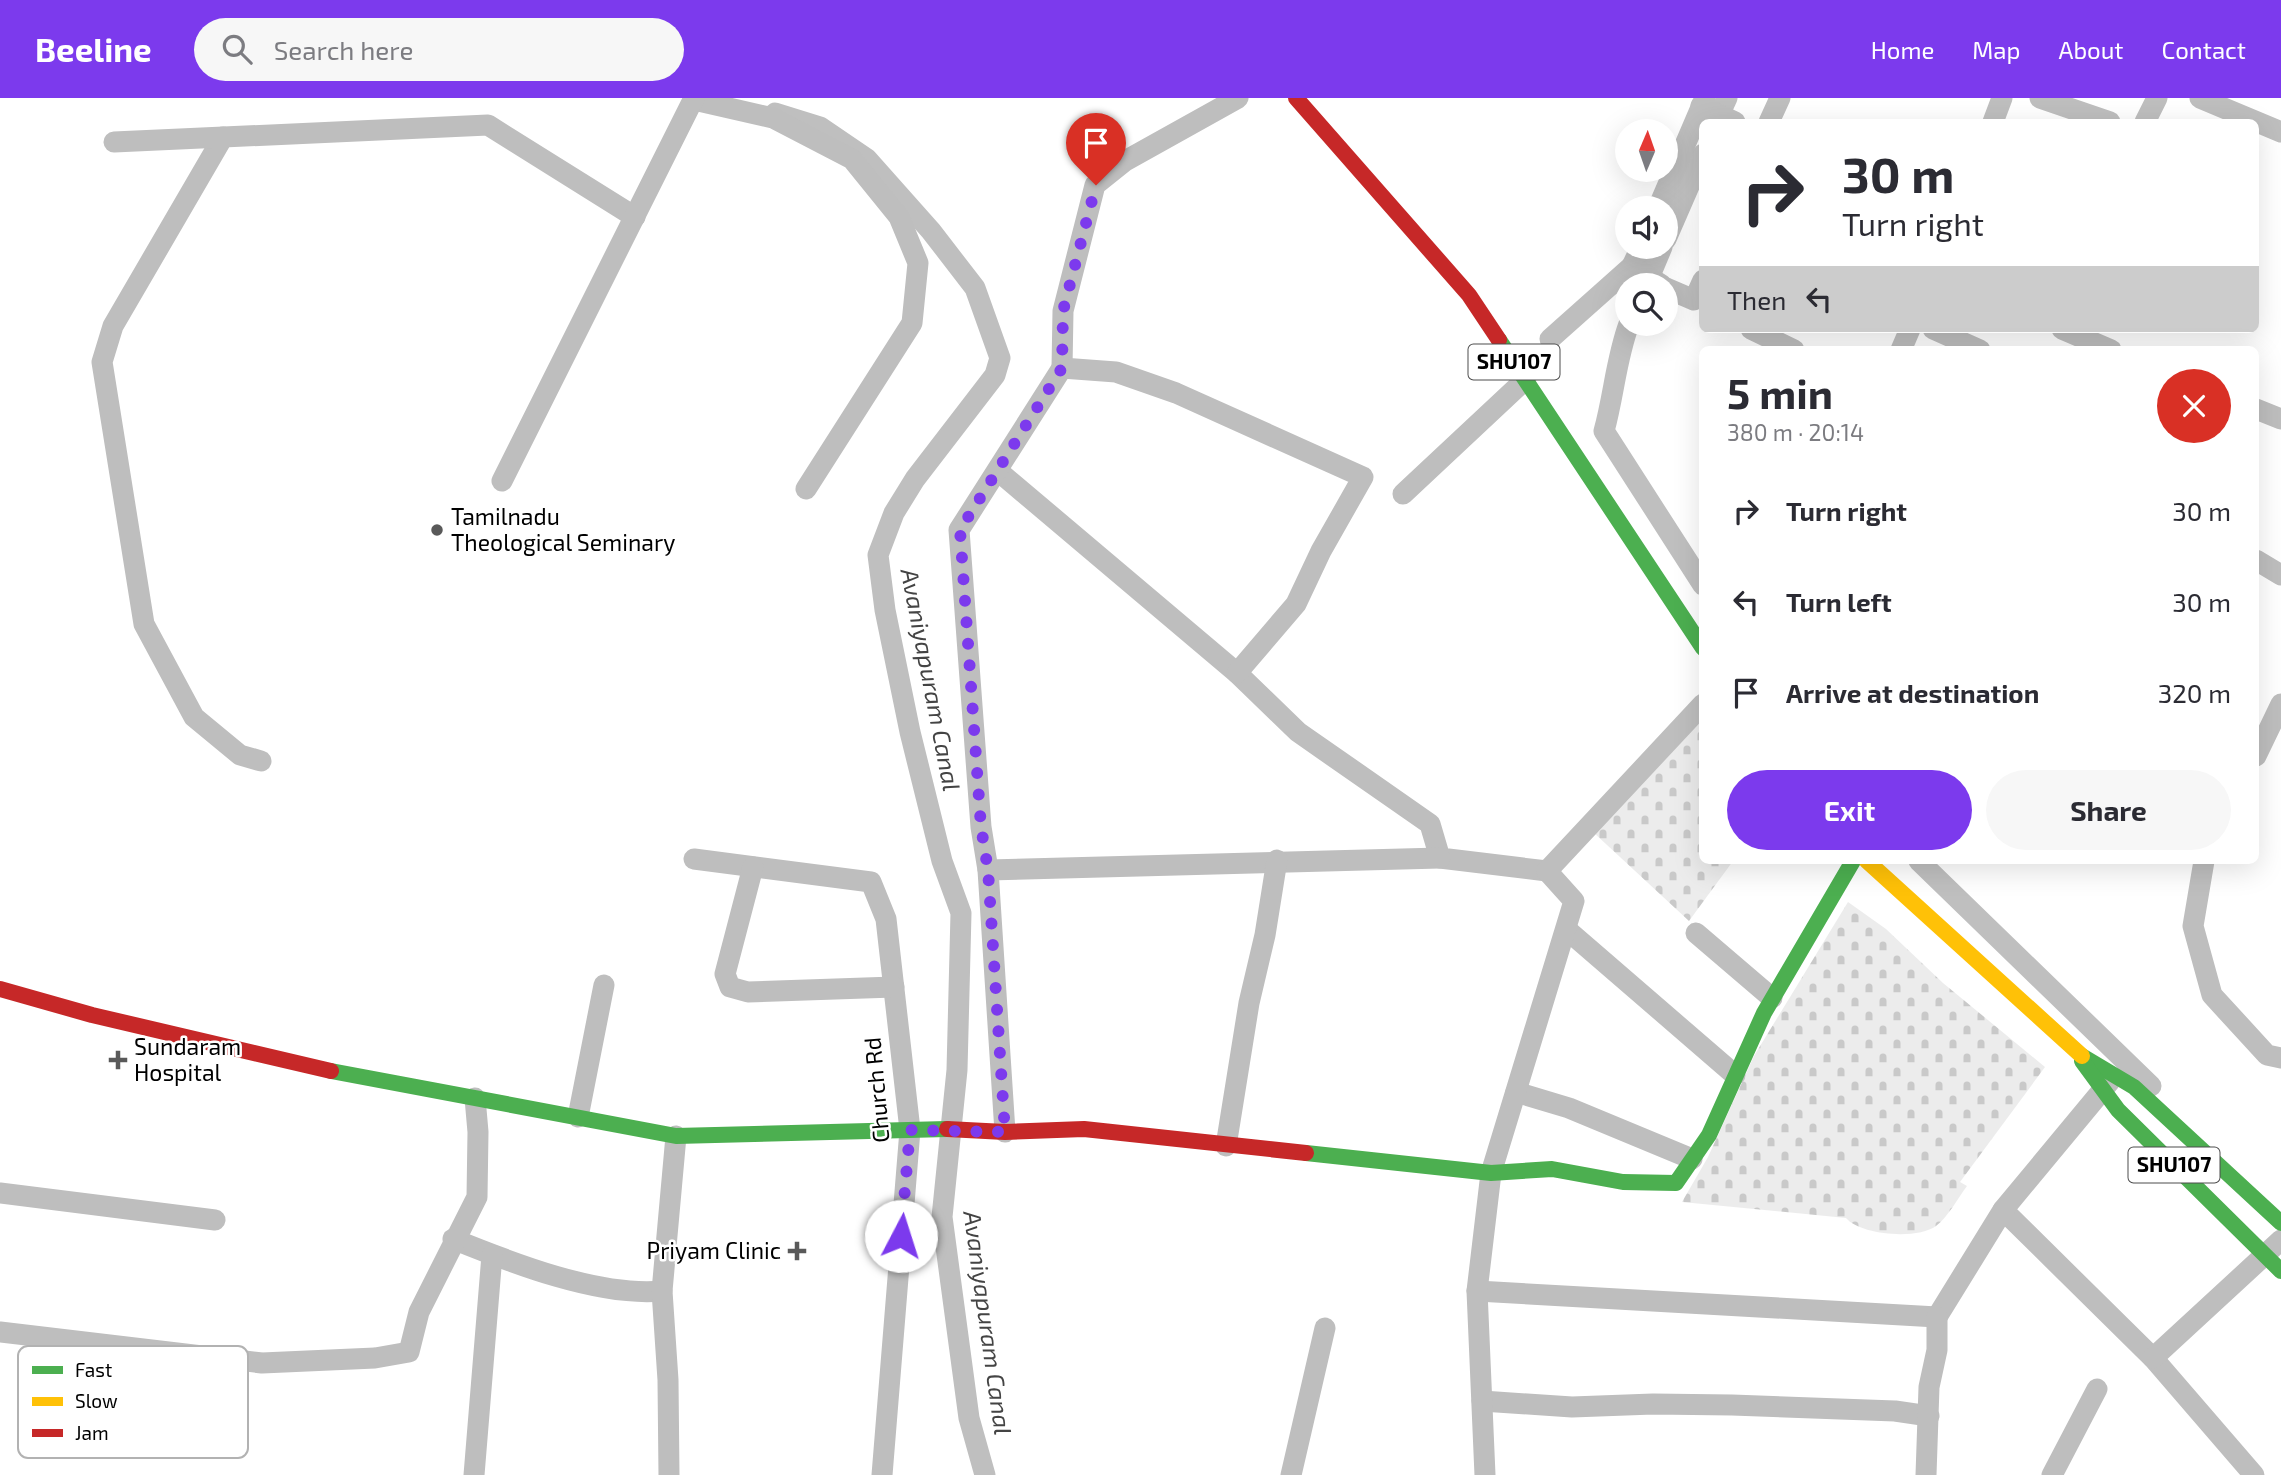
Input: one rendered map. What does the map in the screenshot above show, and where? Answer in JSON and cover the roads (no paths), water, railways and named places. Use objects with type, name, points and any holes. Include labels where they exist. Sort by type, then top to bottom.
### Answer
[{"type":"street","points":[[1005,1132],[988,870],[981,827],[960,530],[1062,368],[1063,311],[1096,185],[1125,162],[1238,98]]},
{"type":"street","name":"SHU107","points":[[1296,98],[1469,296],[1699,642]]},
{"type":"street","points":[[1770,119],[1780,98]]},
{"type":"street","points":[[1994,119],[2002,98]]},
{"type":"street","points":[[2040,98],[2101,119]]},
{"type":"street","points":[[2146,119],[2157,98]]},
{"type":"street","points":[[2200,98],[2252,119]]},
{"type":"street","points":[[502,481],[694,99],[773,118],[852,159],[899,217],[918,263],[912,323],[806,489]]},
{"type":"street","points":[[1707,105],[1730,119]]},
{"type":"street","points":[[1664,196],[1699,122]]},
{"type":"street","points":[[2259,122],[2281,131]]},
{"type":"street","points":[[114,142],[488,125],[635,217]]},
{"type":"street","points":[[223,137],[113,326],[102,362],[144,624],[194,717],[240,755],[261,761]]},
{"type":"street","points":[[1550,339],[1615,308]]},
{"type":"street","points":[[1759,333],[1786,346]]},
{"type":"street","points":[[1942,333],[1971,346]]},
{"type":"street","points":[[2072,333],[2101,346]]},
{"type":"street","points":[[1062,368],[1116,372],[1176,393],[1363,477],[1321,551],[1296,604],[1237,673]]},
{"type":"street","points":[[1403,494],[1526,379]]},
{"type":"street","points":[[2259,410],[2281,419]]},
{"type":"street","points":[[998,471],[1237,673],[1298,732],[1430,824],[1440,858]]},
{"type":"street","points":[[2259,562],[2281,575]]},
{"type":"street","points":[[2259,752],[2275,733],[2281,704]]},
{"type":"street","points":[[1547,871],[1699,708]]},
{"type":"street","points":[[988,870],[1277,860],[1440,858],[1547,871],[1574,901],[1491,1173],[1477,1291],[1485,1475]]},
{"type":"street","name":"Church Rd","points":[[694,859],[871,882],[886,919],[910,1130],[882,1475]]},
{"type":"street","points":[[1226,1146],[1249,1003],[1265,935],[1277,860]]},
{"type":"street","points":[[0,989],[92,1015],[310,1067],[676,1136],[937,1129],[1005,1132],[1084,1129],[1491,1173],[1552,1169],[1623,1182],[1676,1183],[1709,1135],[1772,998],[1851,864]]},
{"type":"street","name":"SHU107","points":[[1870,864],[2109,1083],[2118,1110],[2281,1271]]},
{"type":"street","points":[[2203,864],[2193,926],[2211,995],[2267,1055],[2281,1058]]},
{"type":"street","points":[[753,866],[725,974],[730,987],[748,992],[894,987]]},
{"type":"street","points":[[1566,929],[1735,1076]]},
{"type":"street","points":[[1696,933],[1772,998]]},
{"type":"street","points":[[578,1117],[604,985]]},
{"type":"street","points":[[1926,1475],[1929,1387],[1937,1350],[1937,1317],[2003,1210],[2109,1083]]},
{"type":"street","name":"SHU107","points":[[2109,1083],[2134,1087],[2281,1223]]},
{"type":"street","points":[[1516,1092],[1569,1108],[1692,1159]]},
{"type":"street","points":[[248,1361],[375,1358],[409,1352],[419,1312],[453,1239],[477,1197],[475,1098]]},
{"type":"street","points":[[669,1475],[669,1394],[662,1290],[676,1136]]},
{"type":"street","points":[[0,1193],[215,1220]]},
{"type":"street","points":[[2003,1210],[2153,1359],[2254,1475]]},
{"type":"street","points":[[453,1239],[513,1263],[632,1294],[662,1290]]},
{"type":"street","points":[[2153,1359],[2281,1240]]},
{"type":"street","points":[[474,1475],[492,1255]]},
{"type":"street","points":[[1477,1291],[1937,1317]]},
{"type":"street","points":[[1291,1475],[1325,1328]]},
{"type":"street","points":[[0,1332],[118,1346]]},
{"type":"street","points":[[2052,1475],[2097,1389]]},
{"type":"street","points":[[1482,1402],[1572,1407],[1732,1405],[1895,1411],[1929,1416]]},
{"type":"waterway","points":[[1717,119],[1727,98]]},
{"type":"waterway","name":"Avaniyapuram Canal","points":[[775,113],[820,127],[867,159],[931,231],[975,288],[1000,358],[995,375],[915,479],[894,513],[878,555],[885,610],[910,732],[942,861],[961,913],[957,1070],[942,1217],[969,1418],[985,1475]]},
{"type":"waterway","points":[[1678,211],[1699,163]]},
{"type":"waterway","points":[[1651,273],[1657,259]]},
{"type":"waterway","points":[[1625,336],[1604,431],[1699,579]]},
{"type":"waterway","points":[[1922,864],[2151,1086]]},
{"type":"place","name":"Tamilnadu Theological Seminary","points":[[437,530]]},
{"type":"place","name":"Sundaram Hospital","points":[[118,1060]]},
{"type":"place","name":"Priyam Clinic","points":[[797,1251]]}]
